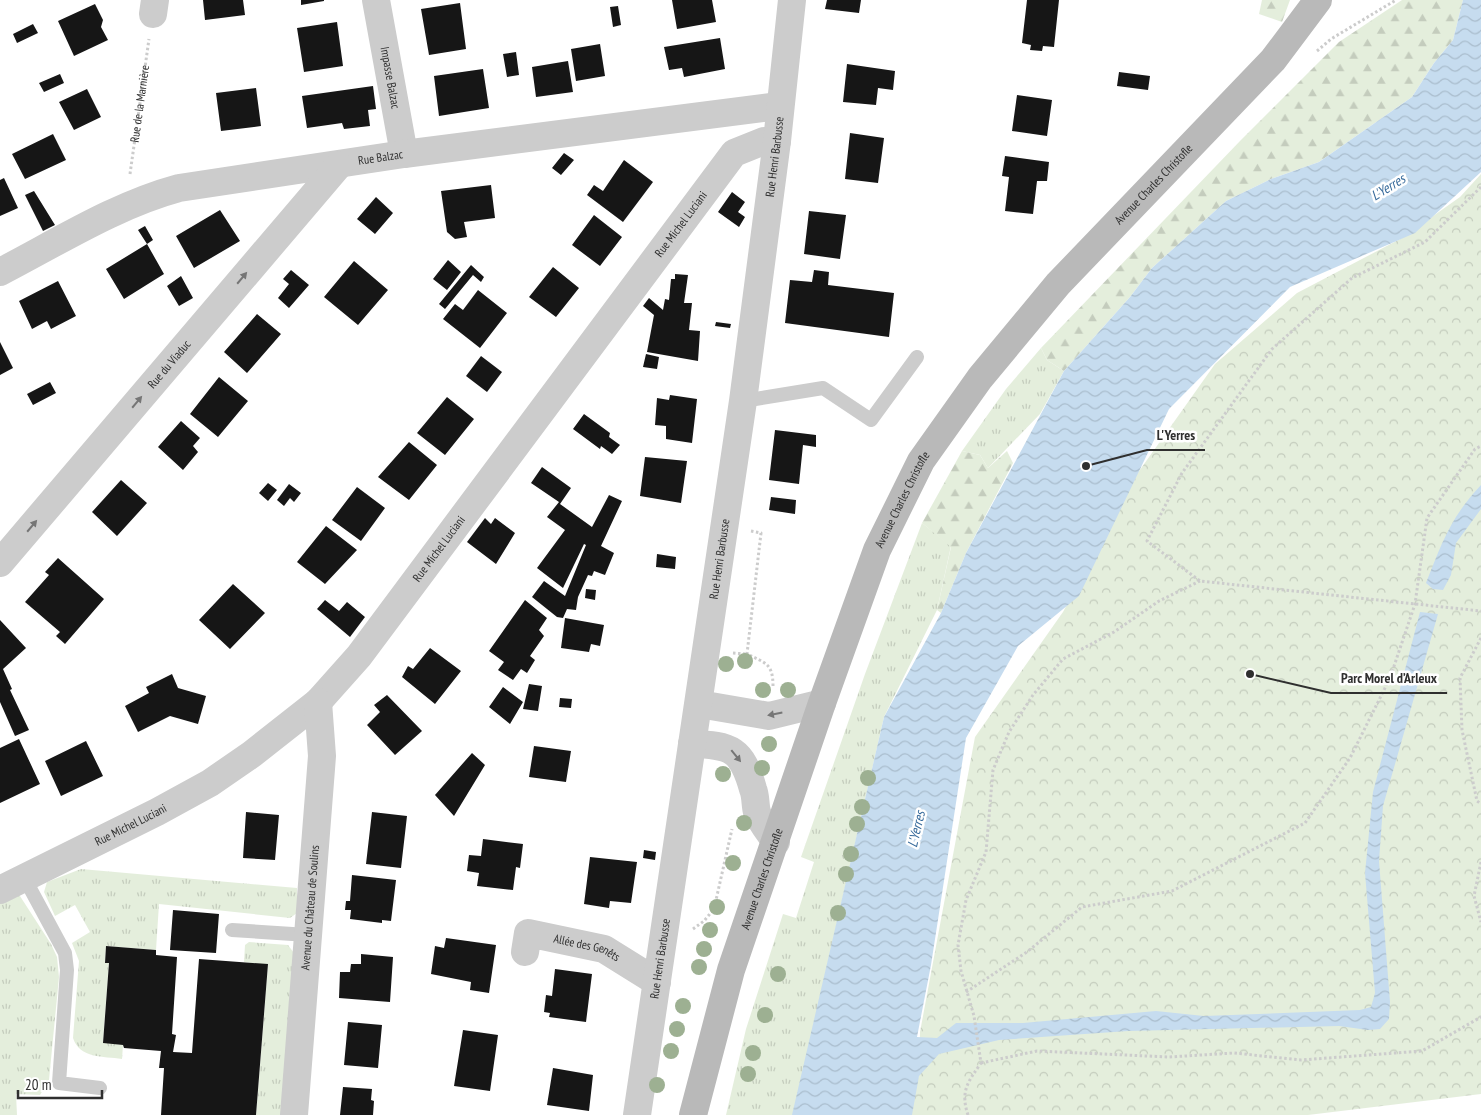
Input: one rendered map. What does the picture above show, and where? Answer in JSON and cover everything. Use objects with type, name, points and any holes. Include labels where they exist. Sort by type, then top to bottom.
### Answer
[{"type":"main road","name":"Avenue Charles Christofle","points":[[693,1115],[731,970],[822,702],[877,550],[921,461],[980,378],[1058,284],[1273,60],[1318,0]]},
{"type":"street","name":"Impasse Balzac","points":[[376,0],[404,154]]},
{"type":"street","name":"Rue Henri Barbusse","points":[[637,1115],[743,401],[777,141],[779,106],[792,0]]},
{"type":"street","name":"Rue Balzac","points":[[0,272],[125,207],[179,188],[404,154],[779,106]]},
{"type":"street","name":"Rue Michel Luciani","points":[[0,890],[157,812],[210,783],[252,754],[318,702],[365,648],[734,153],[764,141],[777,141]]},
{"type":"street","name":"Rue du Viaduc","points":[[0,563],[339,165]]},
{"type":"street","name":"Avenue du Château de Soulins","points":[[294,1115],[322,756],[318,702]]},
{"type":"street","points":[[699,704],[769,716],[822,702]]},
{"type":"street","points":[[692,744],[721,745],[734,751],[747,771],[754,790],[757,813],[776,842]]},
{"type":"street","name":"Allée des Genêts","points":[[525,952],[528,933],[604,949],[656,982]]},
{"type":"lane","points":[[743,401],[823,388],[871,420],[917,357]]},
{"type":"lane","points":[[25,879],[66,952],[67,970],[59,1083],[100,1088]]},
{"type":"lane","points":[[232,930],[308,935]]},
{"type":"path","points":[[1311,57],[1331,39],[1396,0]]},
{"type":"path","name":"Rue de la Marnière","points":[[125,207],[154,7]]},
{"type":"path","points":[[1481,187],[1425,242],[1352,278],[1272,349],[1182,473],[1147,541],[1200,581],[1481,611]]},
{"type":"path","points":[[966,992],[1027,952],[1082,907],[1172,891],[1305,823],[1350,758],[1390,678],[1415,604],[1427,518],[1475,449],[1481,446]]},
{"type":"path","points":[[727,510],[736,512],[733,527],[761,533],[747,654],[768,665],[773,673],[774,692],[769,705],[769,716]]},
{"type":"path","points":[[968,1115],[965,1107],[965,1086],[981,1063],[974,1016],[966,992],[958,945],[966,900],[986,852],[993,770],[1009,732],[1033,695],[1063,659],[1114,632],[1159,601],[1200,581]]},
{"type":"path","points":[[1481,638],[1460,678],[1462,730],[1478,801],[1481,804]]},
{"type":"path","points":[[664,932],[690,932],[704,921],[714,909],[733,826]]},
{"type":"path","points":[[1481,862],[1474,896],[1481,922]]},
{"type":"path","points":[[981,1063],[1037,1051],[1169,1057],[1234,1052],[1300,1060],[1422,1051],[1481,1018]]},
{"type":"green space","points":[[1262,0],[1290,0],[1282,22],[1259,14]]},
{"type":"green space","points":[[1402,0],[1463,0],[1453,40],[1434,63],[1412,97],[1319,162],[1271,179],[1226,201],[1152,268],[1130,297],[1064,371],[1047,360],[1041,348],[1240,141],[1339,42]]},
{"type":"green space","points":[[1481,174],[1481,1094],[1308,1115],[899,1115],[919,1076],[920,1032],[975,737],[1063,612],[1137,474],[1215,364],[1297,293],[1402,238],[1460,197]]},
{"type":"green space","points":[[1041,348],[1047,360],[1064,371],[1040,414],[988,468],[980,455],[962,451],[1006,389]]},
{"type":"green space","points":[[962,451],[980,455],[988,468],[1007,451],[1013,463],[966,553],[941,613],[937,610],[951,547],[922,523]]},
{"type":"green space","points":[[922,523],[951,546],[937,610],[884,717],[793,1115],[726,1115],[746,1029],[783,914],[796,918],[814,862],[801,857],[865,674]]},
{"type":"green space","points":[[81,869],[297,888],[297,913],[290,918],[159,904],[156,950],[106,946],[105,963],[109,963],[103,1042],[123,1045],[122,1059],[100,1057],[81,1050],[73,1038],[79,961],[72,943],[90,932],[75,905],[55,916],[44,892],[47,882]]},
{"type":"green space","points":[[18,893],[51,944],[57,957],[59,977],[49,1080],[40,1095],[16,1094],[17,1115],[0,1115],[0,903]]},
{"type":"green space","points":[[249,942],[288,945],[294,953],[281,1115],[256,1115],[268,965],[244,962],[245,945]]},
{"type":"water","points":[[1463,0],[1481,0],[1481,172],[1415,233],[1290,287],[1169,409],[1079,596],[1018,646],[966,738],[931,965],[917,1037],[937,1038],[956,1023],[1023,1023],[1156,1011],[1204,1016],[1360,1010],[1371,1007],[1375,993],[1365,873],[1373,792],[1420,612],[1438,614],[1383,806],[1379,861],[1390,1002],[1389,1019],[1380,1029],[1368,1030],[1339,1026],[1128,1031],[999,1040],[939,1054],[919,1076],[912,1115],[792,1115],[884,717],[941,613],[966,553],[1064,371],[1130,297],[1152,268],[1226,201],[1271,179],[1319,162],[1412,97],[1434,63],[1453,40]]},
{"type":"water","points":[[1481,485],[1481,509],[1456,543],[1451,575],[1443,590],[1433,589],[1426,583],[1442,543],[1454,520]]},
{"type":"building","points":[[203,0],[243,0],[245,15],[205,20]]},
{"type":"building","points":[[301,0],[324,0],[324,1],[301,5]]},
{"type":"building","points":[[672,0],[712,0],[716,22],[677,29]]},
{"type":"building","points":[[827,0],[861,0],[859,13],[825,9]]},
{"type":"building","points":[[1027,0],[1059,0],[1054,47],[1043,46],[1042,51],[1030,50],[1031,45],[1022,43]]},
{"type":"building","points":[[460,3],[466,49],[429,55],[421,9]]},
{"type":"building","points":[[95,4],[103,20],[101,27],[108,40],[74,56],[58,21]]},
{"type":"building","points":[[618,6],[621,25],[613,27],[610,7]]},
{"type":"building","points":[[337,22],[343,66],[304,72],[297,28]]},
{"type":"building","points":[[33,24],[38,33],[17,43],[13,34]]},
{"type":"building","points":[[720,38],[725,69],[684,77],[682,68],[669,70],[664,47]]},
{"type":"building","points":[[600,44],[605,76],[576,81],[571,49]]},
{"type":"building","points":[[516,52],[519,75],[507,77],[503,54]]},
{"type":"building","points":[[568,61],[573,92],[536,97],[532,67]]},
{"type":"building","points":[[847,64],[895,71],[893,90],[878,88],[876,105],[843,102]]},
{"type":"building","points":[[483,69],[489,108],[439,116],[434,76]]},
{"type":"building","points":[[1119,72],[1150,76],[1148,90],[1117,86]]},
{"type":"building","points":[[60,74],[64,83],[44,92],[39,83]]},
{"type":"building","points":[[373,86],[376,109],[368,110],[370,126],[344,129],[342,123],[307,128],[302,96]]},
{"type":"building","points":[[256,88],[261,126],[221,131],[216,93]]},
{"type":"building","points":[[87,89],[101,117],[74,130],[59,102]]},
{"type":"building","points":[[1017,95],[1052,100],[1047,136],[1012,131]]},
{"type":"building","points":[[850,133],[884,138],[878,183],[845,179]]},
{"type":"building","points":[[53,134],[66,160],[25,179],[12,154]]},
{"type":"building","points":[[564,153],[574,160],[561,175],[552,168]]},
{"type":"building","points":[[1005,156],[1049,162],[1047,181],[1037,181],[1033,214],[1005,211],[1009,177],[1002,176]]},
{"type":"building","points":[[624,160],[653,182],[623,222],[587,195],[594,185],[603,191]]},
{"type":"building","points":[[4,178],[18,208],[0,216],[0,180]]},
{"type":"building","points":[[491,185],[495,218],[464,222],[467,237],[455,239],[447,232],[441,191]]},
{"type":"building","points":[[34,191],[55,225],[43,231],[25,195]]},
{"type":"building","points":[[732,192],[745,202],[738,212],[745,217],[739,227],[718,212]]},
{"type":"building","points":[[376,197],[393,213],[375,234],[357,219]]},
{"type":"building","points":[[220,210],[240,241],[194,268],[176,236]]},
{"type":"building","points":[[809,211],[846,215],[840,259],[804,254]]},
{"type":"building","points":[[594,215],[622,237],[600,266],[572,245]]},
{"type":"building","points":[[145,226],[153,240],[147,244],[138,230]]},
{"type":"building","points":[[147,244],[164,274],[124,299],[106,269]]},
{"type":"building","points":[[448,260],[461,272],[447,290],[433,279]]},
{"type":"building","points":[[354,261],[388,290],[358,325],[324,297]]},
{"type":"building","points":[[471,265],[484,277],[481,282],[473,275],[445,309],[439,304]]},
{"type":"building","points":[[553,267],[579,288],[556,317],[529,297]]},
{"type":"building","points":[[291,270],[309,285],[289,308],[278,298],[289,284],[283,279]]},
{"type":"building","points":[[814,270],[829,272],[828,285],[894,293],[889,337],[785,323],[790,280],[812,282]]},
{"type":"building","points":[[675,274],[688,275],[684,303],[692,303],[689,330],[700,331],[698,361],[647,352],[654,315],[643,306],[649,298],[663,310],[665,299],[669,300],[671,279],[675,279]]},
{"type":"building","points":[[181,276],[193,298],[179,306],[167,286]]},
{"type":"building","points":[[58,281],[76,316],[51,329],[47,321],[32,329],[19,301]]},
{"type":"building","points":[[478,290],[507,313],[480,348],[443,319],[455,304],[463,310]]},
{"type":"building","points":[[257,314],[281,334],[247,373],[224,352]]},
{"type":"building","points":[[716,322],[731,324],[730,328],[715,326]]},
{"type":"building","points":[[0,342],[13,368],[0,375]]},
{"type":"building","points":[[646,354],[659,357],[657,369],[643,367]]},
{"type":"building","points":[[481,356],[502,372],[487,392],[466,376]]},
{"type":"building","points":[[219,377],[248,401],[218,437],[190,414]]},
{"type":"building","points":[[50,382],[56,393],[33,405],[27,394]]},
{"type":"building","points":[[670,395],[697,399],[692,443],[666,439],[666,426],[655,425],[657,398],[669,400]]},
{"type":"building","points":[[447,397],[474,419],[445,455],[417,433]]},
{"type":"building","points":[[584,414],[610,433],[609,437],[620,445],[612,454],[601,446],[600,449],[573,429]]},
{"type":"building","points":[[181,421],[200,438],[193,446],[198,452],[183,470],[158,447]]},
{"type":"building","points":[[775,430],[816,435],[816,447],[803,445],[799,484],[769,480]]},
{"type":"building","points":[[409,442],[437,465],[409,500],[378,477]]},
{"type":"building","points":[[645,457],[687,461],[681,503],[640,496]]},
{"type":"building","points":[[542,467],[571,488],[560,504],[592,527],[609,495],[622,501],[601,546],[614,553],[605,575],[594,571],[592,576],[588,575],[578,597],[576,610],[567,609],[563,618],[557,617],[532,597],[544,581],[565,596],[586,545],[584,544],[563,588],[537,568],[565,530],[547,517],[559,502],[531,483]]},
{"type":"building","points":[[121,480],[147,503],[117,536],[92,512]]},
{"type":"building","points":[[268,483],[277,490],[268,501],[259,493]]},
{"type":"building","points":[[289,484],[301,493],[294,502],[290,498],[284,506],[277,500]]},
{"type":"building","points":[[357,487],[385,508],[361,541],[332,520]]},
{"type":"building","points":[[771,497],[796,500],[795,514],[769,510]]},
{"type":"building","points":[[485,518],[491,524],[495,518],[515,533],[496,564],[467,542]]},
{"type":"building","points":[[326,526],[357,550],[325,584],[297,562]]},
{"type":"building","points":[[657,554],[676,557],[675,569],[656,567]]},
{"type":"building","points":[[58,558],[104,599],[65,644],[56,636],[60,632],[25,602],[49,575],[45,572]]},
{"type":"building","points":[[233,584],[265,613],[230,649],[199,620]]},
{"type":"building","points":[[586,589],[596,590],[595,600],[585,598]]},
{"type":"building","points":[[325,600],[339,611],[347,602],[365,617],[350,637],[317,609]]},
{"type":"building","points":[[525,600],[547,618],[539,630],[544,636],[530,656],[535,660],[527,673],[521,669],[513,680],[498,670],[504,662],[489,651]]},
{"type":"building","points":[[565,618],[604,625],[600,646],[591,644],[589,652],[561,648]]},
{"type":"building","points":[[0,620],[26,648],[3,669],[12,689],[10,690],[29,730],[15,736],[0,702]]},
{"type":"building","points":[[430,648],[461,671],[435,704],[402,677],[408,666],[413,669]]},
{"type":"building","points":[[172,674],[178,688],[206,696],[198,724],[170,716],[138,732],[125,706],[149,693],[146,687]]},
{"type":"building","points":[[529,684],[542,686],[538,711],[523,709]]},
{"type":"building","points":[[503,687],[523,702],[510,724],[489,707]]},
{"type":"building","points":[[387,695],[422,731],[395,755],[367,725],[380,712],[374,705]]},
{"type":"building","points":[[560,698],[572,699],[571,708],[559,707]]},
{"type":"building","points":[[19,739],[40,784],[0,803],[0,748]]},
{"type":"building","points":[[86,741],[103,776],[61,796],[45,761]]},
{"type":"building","points":[[534,746],[571,751],[566,782],[529,777]]},
{"type":"building","points":[[472,753],[485,765],[454,816],[435,795]]},
{"type":"building","points":[[246,812],[279,815],[275,860],[243,858]]},
{"type":"building","points":[[372,812],[407,816],[401,868],[366,864]]},
{"type":"building","points":[[483,839],[523,844],[520,868],[516,867],[513,890],[477,886],[479,873],[467,871],[469,855],[481,856]]},
{"type":"building","points":[[644,850],[656,852],[655,860],[643,858]]},
{"type":"building","points":[[590,857],[637,862],[631,903],[610,901],[609,908],[584,904]]},
{"type":"building","points":[[352,875],[396,880],[391,921],[382,920],[382,923],[350,919],[351,910],[345,910],[346,901],[350,901]]},
{"type":"building","points":[[173,910],[219,914],[216,953],[170,950]]},
{"type":"building","points":[[446,938],[496,945],[489,993],[470,990],[471,982],[431,974],[435,946],[444,948]]},
{"type":"building","points":[[106,946],[156,950],[156,955],[177,957],[172,1034],[176,1035],[173,1052],[192,1053],[199,959],[268,964],[256,1115],[161,1115],[164,1068],[159,1068],[161,1051],[124,1048],[123,1045],[103,1043],[109,963],[105,963]]},
{"type":"building","points":[[361,954],[393,957],[390,1002],[339,998],[340,972],[350,972],[351,964],[361,964]]},
{"type":"building","points":[[555,969],[592,974],[586,1022],[549,1017],[550,1013],[544,1012],[546,995],[552,996]]},
{"type":"building","points":[[348,1022],[382,1025],[378,1068],[344,1065]]},
{"type":"building","points":[[463,1030],[498,1035],[490,1091],[454,1086]]},
{"type":"building","points":[[553,1068],[593,1075],[589,1111],[547,1105]]},
{"type":"building","points":[[343,1087],[372,1089],[371,1100],[374,1101],[373,1115],[340,1115]]},
{"type":"place","name":"L'Yerres","points":[[1086,466]]},
{"type":"place","name":"Parc Morel d’Arleux","points":[[1250,674]]}]
